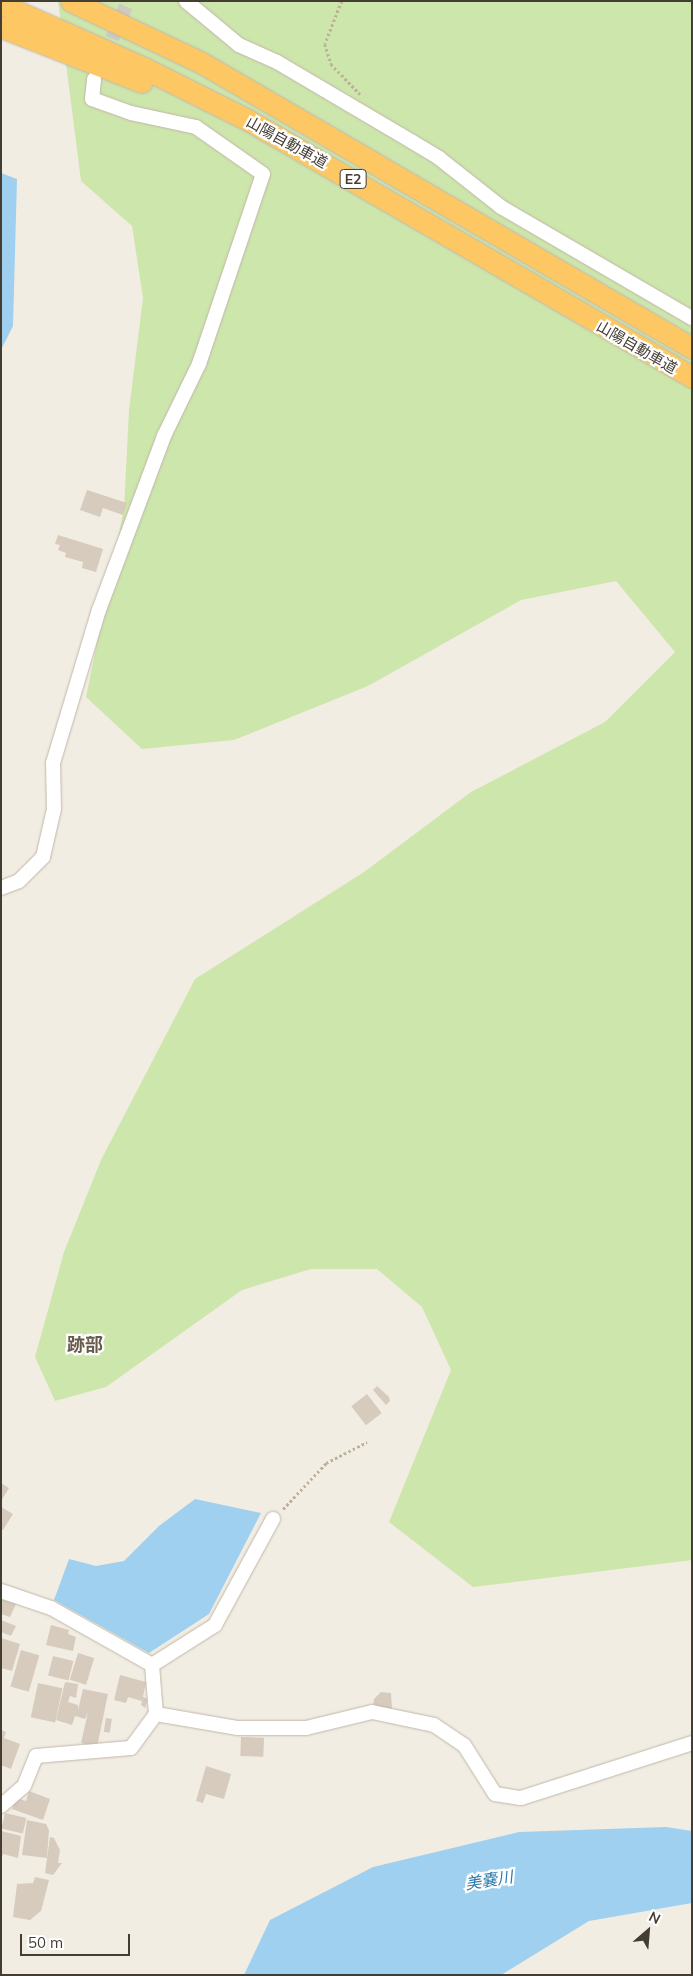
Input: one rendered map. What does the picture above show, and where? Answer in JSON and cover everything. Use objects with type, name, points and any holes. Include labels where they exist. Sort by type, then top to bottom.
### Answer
[{"type":"highway","name":"山陽自動車道","points":[[71,1],[211,67],[692,348]]},
{"type":"highway","name":"山陽自動車道","points":[[1,4],[144,68],[248,120],[345,174],[692,377]]},
{"type":"highway","points":[[1,27],[66,50],[228,118],[345,174]]},
{"type":"street","points":[[186,1],[239,45],[277,62],[418,145],[501,207],[692,318]]},
{"type":"street","points":[[1,888],[19,881],[43,857],[54,809],[52,763],[99,610],[164,436],[199,364],[263,174],[196,127],[131,113],[92,98],[94,78]]},
{"type":"street","points":[[152,1665],[215,1625],[273,1519]]},
{"type":"street","points":[[1,1590],[52,1608],[152,1665]]},
{"type":"street","points":[[1,1806],[24,1786],[36,1756],[131,1748],[156,1714],[152,1665]]},
{"type":"street","points":[[156,1714],[237,1728],[306,1728],[372,1712],[434,1725],[464,1745],[495,1794],[522,1798],[692,1744]]},
{"type":"path","points":[[342,1],[325,44],[330,64],[362,96]]},
{"type":"path","points":[[273,1519],[326,1462],[367,1442]]},
{"type":"green space","points":[[58,1],[692,1],[692,1560],[473,1587],[389,1522],[451,1370],[422,1307],[377,1269],[311,1269],[242,1290],[106,1387],[55,1401],[35,1357],[64,1252],[101,1160],[195,979],[364,872],[471,792],[605,722],[675,652],[616,581],[521,600],[368,686],[234,740],[142,749],[86,697],[124,509],[129,410],[143,298],[132,226],[81,181]]},
{"type":"water","points":[[1,173],[17,179],[13,326],[1,350]]},
{"type":"water","points":[[195,1499],[261,1513],[209,1614],[149,1653],[54,1600],[69,1559],[96,1566],[124,1561],[159,1526]]},
{"type":"water","name":"美嚢川","points":[[666,1827],[692,1831],[692,1903],[589,1921],[501,1975],[244,1975],[270,1920],[373,1867],[519,1832]]},
{"type":"building","points":[[87,490],[127,503],[123,515],[103,508],[100,517],[80,510]]},
{"type":"building","points":[[58,535],[103,549],[96,572],[82,568],[83,562],[65,557],[66,553],[58,550],[60,545],[55,544]]},
{"type":"building","points":[[377,1386],[389,1397],[390,1401],[386,1405],[373,1390]]},
{"type":"building","points":[[367,1394],[382,1413],[366,1425],[351,1406]]},
{"type":"building","points":[[1,1483],[9,1488],[1,1501]]},
{"type":"building","points":[[1,1507],[13,1514],[3,1530],[1,1529]]},
{"type":"building","points":[[1,1599],[16,1604],[10,1617],[1,1614]]},
{"type":"building","points":[[1,1620],[16,1626],[11,1636],[1,1632]]},
{"type":"building","points":[[51,1625],[69,1630],[68,1634],[76,1637],[73,1651],[46,1645]]},
{"type":"building","points":[[1,1638],[20,1644],[12,1671],[1,1668]]},
{"type":"building","points":[[21,1650],[39,1655],[29,1692],[11,1687]]},
{"type":"building","points":[[78,1653],[94,1658],[86,1685],[70,1680]]},
{"type":"building","points":[[53,1656],[73,1661],[69,1680],[48,1675]]},
{"type":"building","points":[[120,1675],[146,1682],[143,1697],[148,1699],[145,1708],[141,1705],[142,1701],[128,1697],[126,1703],[114,1700]]},
{"type":"building","points":[[65,1682],[78,1684],[76,1698],[70,1696],[68,1702],[78,1705],[78,1710],[83,1689],[108,1694],[97,1747],[81,1743],[88,1712],[85,1719],[75,1716],[72,1725],[56,1720]]},
{"type":"building","points":[[38,1683],[62,1688],[55,1722],[31,1717]]},
{"type":"building","points":[[381,1692],[391,1693],[392,1710],[373,1707],[374,1699]]},
{"type":"building","points":[[106,1718],[112,1719],[110,1733],[104,1732]]},
{"type":"building","points":[[1,1730],[6,1732],[4,1738],[20,1744],[11,1769],[1,1765]]},
{"type":"building","points":[[241,1737],[264,1738],[263,1757],[240,1756]]},
{"type":"building","points":[[206,1766],[231,1774],[224,1799],[206,1794],[203,1803],[196,1801]]},
{"type":"building","points":[[29,1791],[50,1799],[43,1820],[12,1809],[16,1798],[26,1801]]},
{"type":"building","points":[[5,1813],[26,1818],[23,1834],[1,1829]]},
{"type":"building","points":[[27,1820],[46,1824],[49,1830],[47,1858],[22,1855]]},
{"type":"building","points":[[1,1831],[21,1836],[18,1858],[3,1854],[1,1860]]},
{"type":"building","points":[[50,1837],[54,1838],[60,1850],[58,1863],[62,1863],[53,1875],[45,1873]]},
{"type":"building","points":[[35,1877],[49,1880],[41,1911],[30,1920],[13,1917],[17,1884],[33,1883]]},
{"type":"tunnel","points":[[104,58],[128,1]]},
{"type":"district","name":"跡部","points":[[85,1345]]}]
